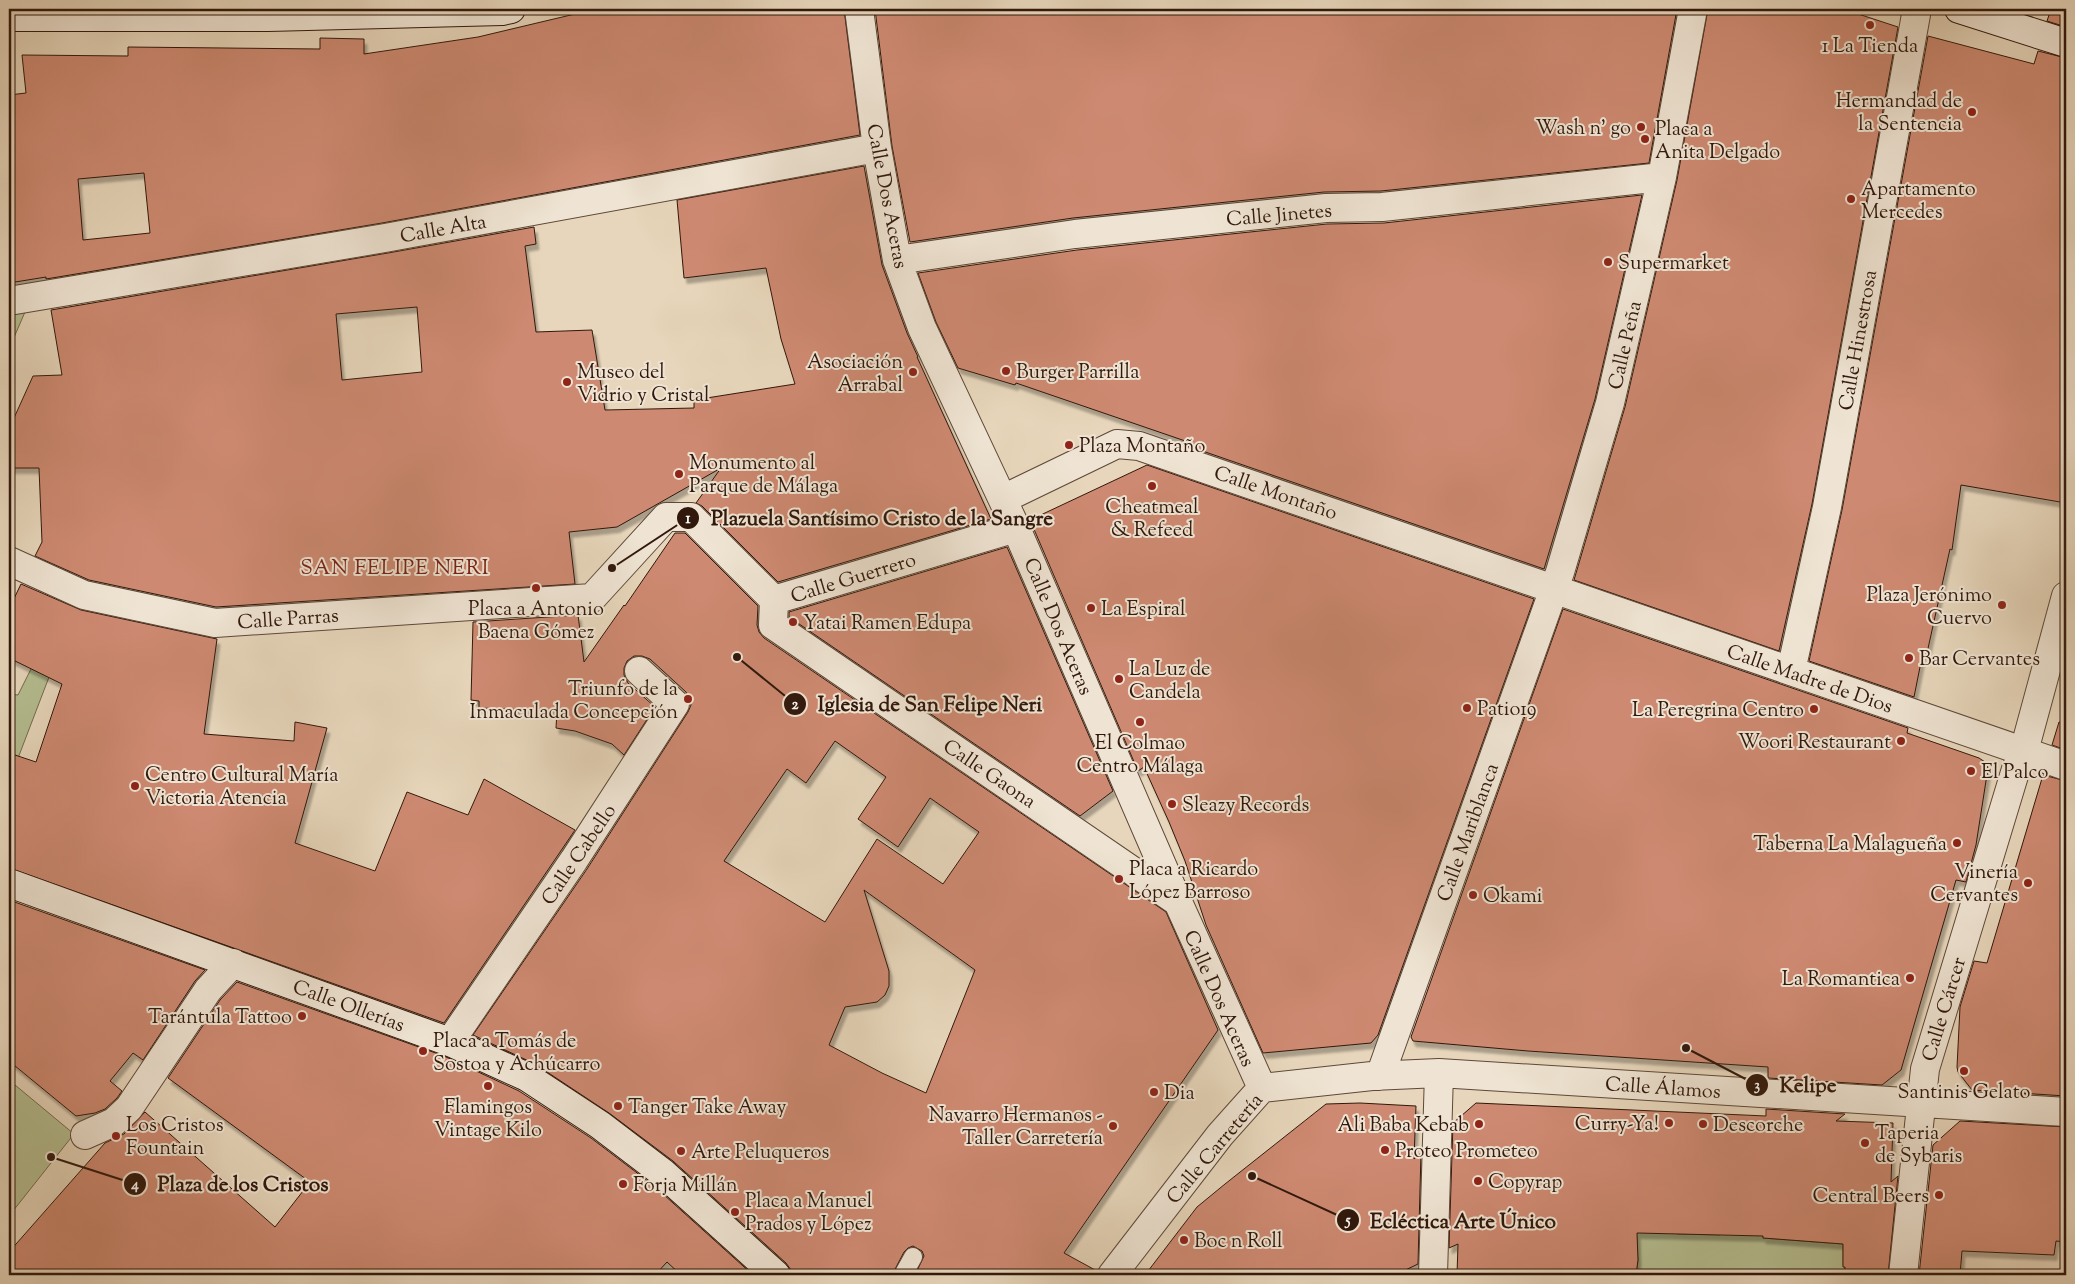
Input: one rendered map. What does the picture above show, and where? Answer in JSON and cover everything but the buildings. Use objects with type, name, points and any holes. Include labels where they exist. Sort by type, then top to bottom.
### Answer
[{"type":"street","points":[[9,17],[268,17],[511,9]]},
{"type":"street","name":"Calle Dos Aceras","points":[[859,9],[877,148],[897,260],[926,337],[1016,528],[1178,902],[1262,1088]]},
{"type":"street","name":"Calle Peña","points":[[1554,587],[1610,403],[1662,177],[1693,9]]},
{"type":"street","name":"Calle Hinestrosa","points":[[1791,671],[1828,497],[1917,9]]},
{"type":"street","points":[[1959,9],[2066,43]]},
{"type":"street","name":"Calle Alta","points":[[9,301],[385,238],[877,148]]},
{"type":"street","name":"Calle Jinetes","points":[[897,260],[1074,234],[1326,208],[1382,207],[1662,177]]},
{"type":"street","name":"Calle Montaño","points":[[1003,499],[1117,444],[1139,446],[1554,587]]},
{"type":"street","name":"Calle Guerrero","points":[[691,517],[774,600],[1016,528]]},
{"type":"street","name":"Calle Parras","points":[[9,561],[84,595],[216,623],[577,600],[592,598],[666,518],[691,517]]},
{"type":"street","name":"Calle Madre de Dios","points":[[1554,587],[2066,766]]},
{"type":"street","name":"Calle Mariblanca","points":[[1380,1076],[1554,587]]},
{"type":"street","points":[[2024,751],[2066,596]]},
{"type":"street","name":"Calle Gaona","points":[[774,600],[773,625],[1178,902]]},
{"type":"street","name":"Calle Cabello","points":[[450,1042],[574,860],[675,704],[638,671]]},
{"type":"street","name":"Calle Cárcer","points":[[1903,1275],[1925,1069],[2016,769],[2024,751]]},
{"type":"street","name":"Calle Ollerías","points":[[9,883],[450,1042],[527,1078],[600,1126],[663,1173],[776,1275]]},
{"type":"street","points":[[85,1135],[114,1122],[129,1108],[208,990],[233,963]]},
{"type":"street","points":[[1433,1275],[1439,1073]]},
{"type":"street","name":"Calle Carretería","points":[[1112,1275],[1220,1134],[1262,1088],[1380,1076],[1439,1073]]},
{"type":"street","name":"Calle Álamos","points":[[1439,1073],[2066,1112]]},
{"type":"lane","points":[[903,1275],[913,1257]]},
{"type":"green space","points":[[25,312],[9,349],[9,315]]},
{"type":"green space","points":[[36,659],[54,664],[15,766],[9,764],[9,694],[18,695]]},
{"type":"green space","points":[[9,1080],[74,1134],[9,1216]]},
{"type":"green space","points":[[1769,1118],[1763,1238],[1843,1244],[1845,1275],[1636,1275],[1638,1260],[1636,1223],[1678,1234],[1720,1235]]},
{"type":"place","name":"1 La Tienda","points":[[1870,25]]},
{"type":"place","name":"Hermandad de la Sentencia","points":[[1972,112]]},
{"type":"place","name":"Wash n' go","points":[[1641,127]]},
{"type":"place","name":"Placa a Anita Delgado","points":[[1645,139]]},
{"type":"place","name":"Apartamento Mercedes","points":[[1851,199]]},
{"type":"place","name":"Supermarket","points":[[1608,262]]},
{"type":"place","name":"Burger Parrilla","points":[[1006,371]]},
{"type":"place","name":"Asociación Arrabal","points":[[913,372]]},
{"type":"place","name":"Museo del Vidrio y Cristal","points":[[567,382]]},
{"type":"place","name":"Plaza Montaño","points":[[1069,445]]},
{"type":"place","name":"Monumento al Parque de Málaga","points":[[679,474]]},
{"type":"place","name":"Cheatmeal & Refeed","points":[[1152,486]]},
{"type":"place","name":"Plazuela Santísimo Cristo de la Sangre","points":[[612,568]]},
{"type":"place","name":"Placa a Antonio Baena Gómez","points":[[536,588]]},
{"type":"place","name":"Plaza Jerónimo Cuervo","points":[[2002,605]]},
{"type":"place","name":"La Espiral","points":[[1091,608]]},
{"type":"place","name":"Yatai Ramen Edupa","points":[[793,622]]},
{"type":"place","name":"Iglesia de San Felipe Neri","points":[[737,657]]},
{"type":"place","name":"Bar Cervantes","points":[[1909,658]]},
{"type":"place","name":"La Luz de Candela","points":[[1119,679]]},
{"type":"place","name":"Triunfo de la Inmaculada Concepción","points":[[688,699]]},
{"type":"place","name":"Patio19","points":[[1467,708]]},
{"type":"place","name":"La Peregrina Centro","points":[[1814,709]]},
{"type":"place","name":"El Colmao Centro Málaga","points":[[1140,722]]},
{"type":"place","name":"Woori Restaurant","points":[[1901,741]]},
{"type":"place","name":"El Palco","points":[[1971,771]]},
{"type":"place","name":"Centro Cultural María Victoria Atencia","points":[[135,786]]},
{"type":"place","name":"Sleazy Records","points":[[1172,804]]},
{"type":"place","name":"Taberna La Malagueña","points":[[1957,843]]},
{"type":"place","name":"Placa a Ricardo López Barroso","points":[[1119,879]]},
{"type":"place","name":"Vinería Cervantes","points":[[2028,883]]},
{"type":"place","name":"Okami","points":[[1473,895]]},
{"type":"place","name":"La Romantica","points":[[1910,978]]},
{"type":"place","name":"Tarántula Tattoo","points":[[302,1016]]},
{"type":"place","name":"Kelipe","points":[[1686,1048]]},
{"type":"place","name":"Placa a Tomás de Sostoa y Achúcarro","points":[[423,1051]]},
{"type":"place","name":"Santinis Gelato","points":[[1964,1071]]},
{"type":"place","name":"Flamingos Vintage Kilo","points":[[488,1086]]},
{"type":"place","name":"Dia","points":[[1154,1092]]},
{"type":"place","name":"Tanger Take Away","points":[[618,1106]]},
{"type":"place","name":"Curry-Ya!","points":[[1669,1123]]},
{"type":"place","name":"Ali Baba Kebab","points":[[1479,1124]]},
{"type":"place","name":"Descorche","points":[[1703,1124]]},
{"type":"place","name":"Navarro Hermanos - Taller Carretería","points":[[1113,1126]]},
{"type":"place","name":"Los Cristos Fountain","points":[[116,1136]]},
{"type":"place","name":"Taperia de Sybaris","points":[[1865,1143]]},
{"type":"place","name":"Proteo Prometeo","points":[[1385,1150]]},
{"type":"place","name":"Arte Peluqueros","points":[[681,1151]]},
{"type":"place","name":"Plaza de los Cristos","points":[[51,1157]]},
{"type":"place","name":"Ecléctica Arte Único","points":[[1252,1176]]},
{"type":"place","name":"Copyrap","points":[[1478,1181]]},
{"type":"place","name":"Forja Millán","points":[[623,1184]]},
{"type":"place","name":"Central Beers","points":[[1939,1195]]},
{"type":"place","name":"Placa a Manuel Prados y López","points":[[735,1212]]},
{"type":"place","name":"Boc n Roll","points":[[1184,1240]]},
{"type":"district","name":"SAN FELIPE NERI","points":[[395,567]]}]
